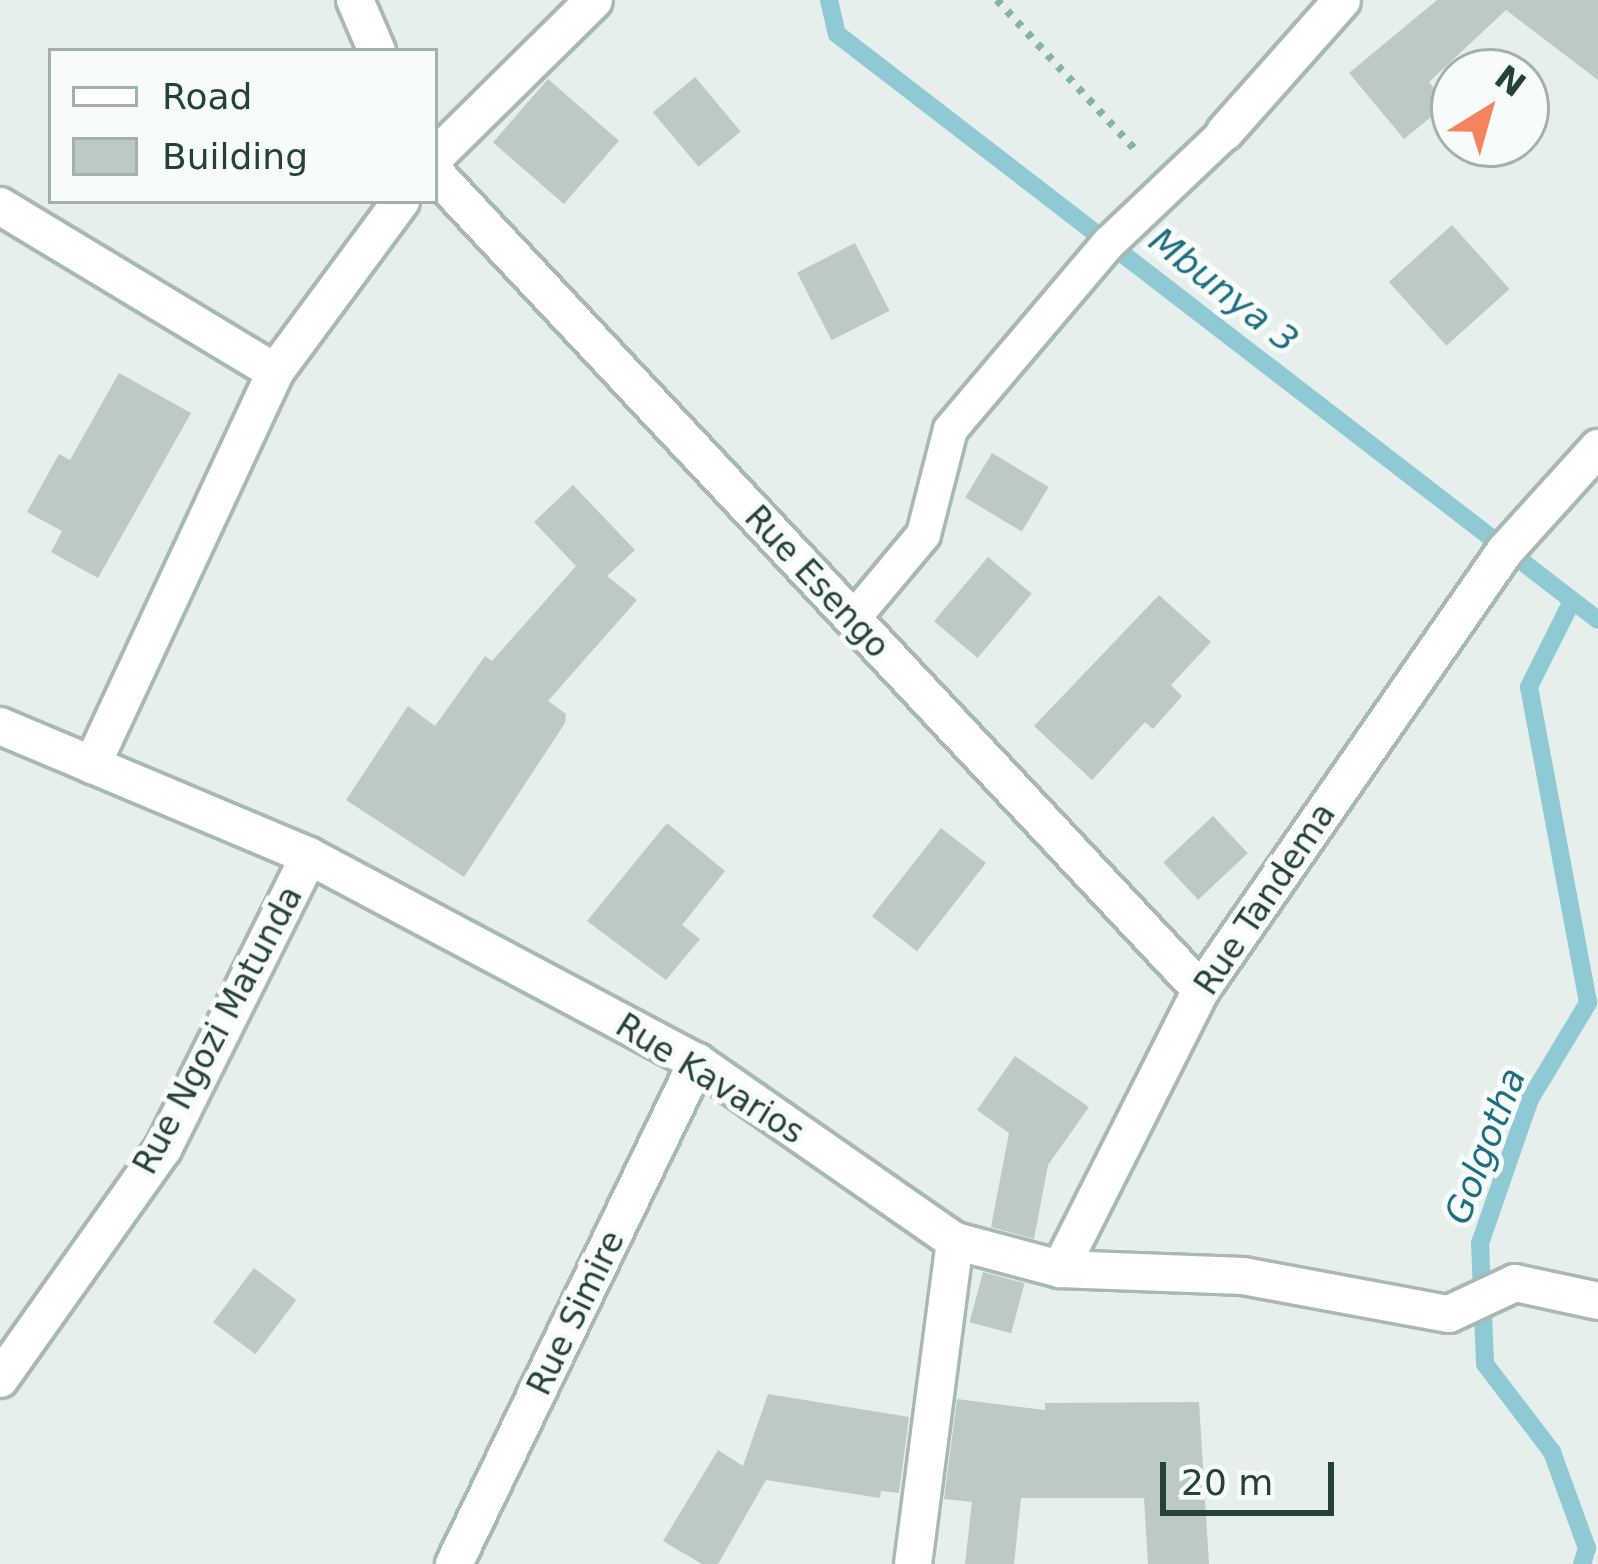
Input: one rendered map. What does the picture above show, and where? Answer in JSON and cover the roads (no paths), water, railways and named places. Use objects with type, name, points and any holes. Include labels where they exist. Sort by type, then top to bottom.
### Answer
[{"type":"street","points":[[355,0],[376,48]]},
{"type":"street","points":[[438,155],[594,0]]},
{"type":"street","points":[[1225,132],[1342,0]]},
{"type":"street","name":"Rue Esengo","points":[[438,176],[1201,990]]},
{"type":"street","points":[[92,765],[275,372],[399,204]]},
{"type":"street","points":[[0,206],[275,372]]},
{"type":"street","name":"Rue Tandema","points":[[1060,1269],[1201,990],[1505,551],[1598,448]]},
{"type":"street","name":"Rue Kavarios","points":[[0,726],[309,856],[698,1062],[955,1241],[1060,1269],[1243,1276],[1449,1314],[1515,1282],[1598,1301]]},
{"type":"street","name":"Rue Ngozi Matunda","points":[[0,1379],[163,1149],[309,856]]},
{"type":"street","name":"Rue Simire","points":[[454,1564],[698,1062]]},
{"type":"street","points":[[913,1564],[955,1241]]},
{"type":"lane","points":[[852,619],[923,534],[950,429],[1168,185],[1225,132]]},
{"type":"waterway","name":"Mbunya 3","points":[[829,0],[837,34],[1598,620]]},
{"type":"waterway","name":"Golgotha","points":[[1571,603],[1529,687],[1588,1003],[1530,1099],[1480,1243],[1485,1364],[1552,1452],[1587,1548],[1582,1564]]}]
